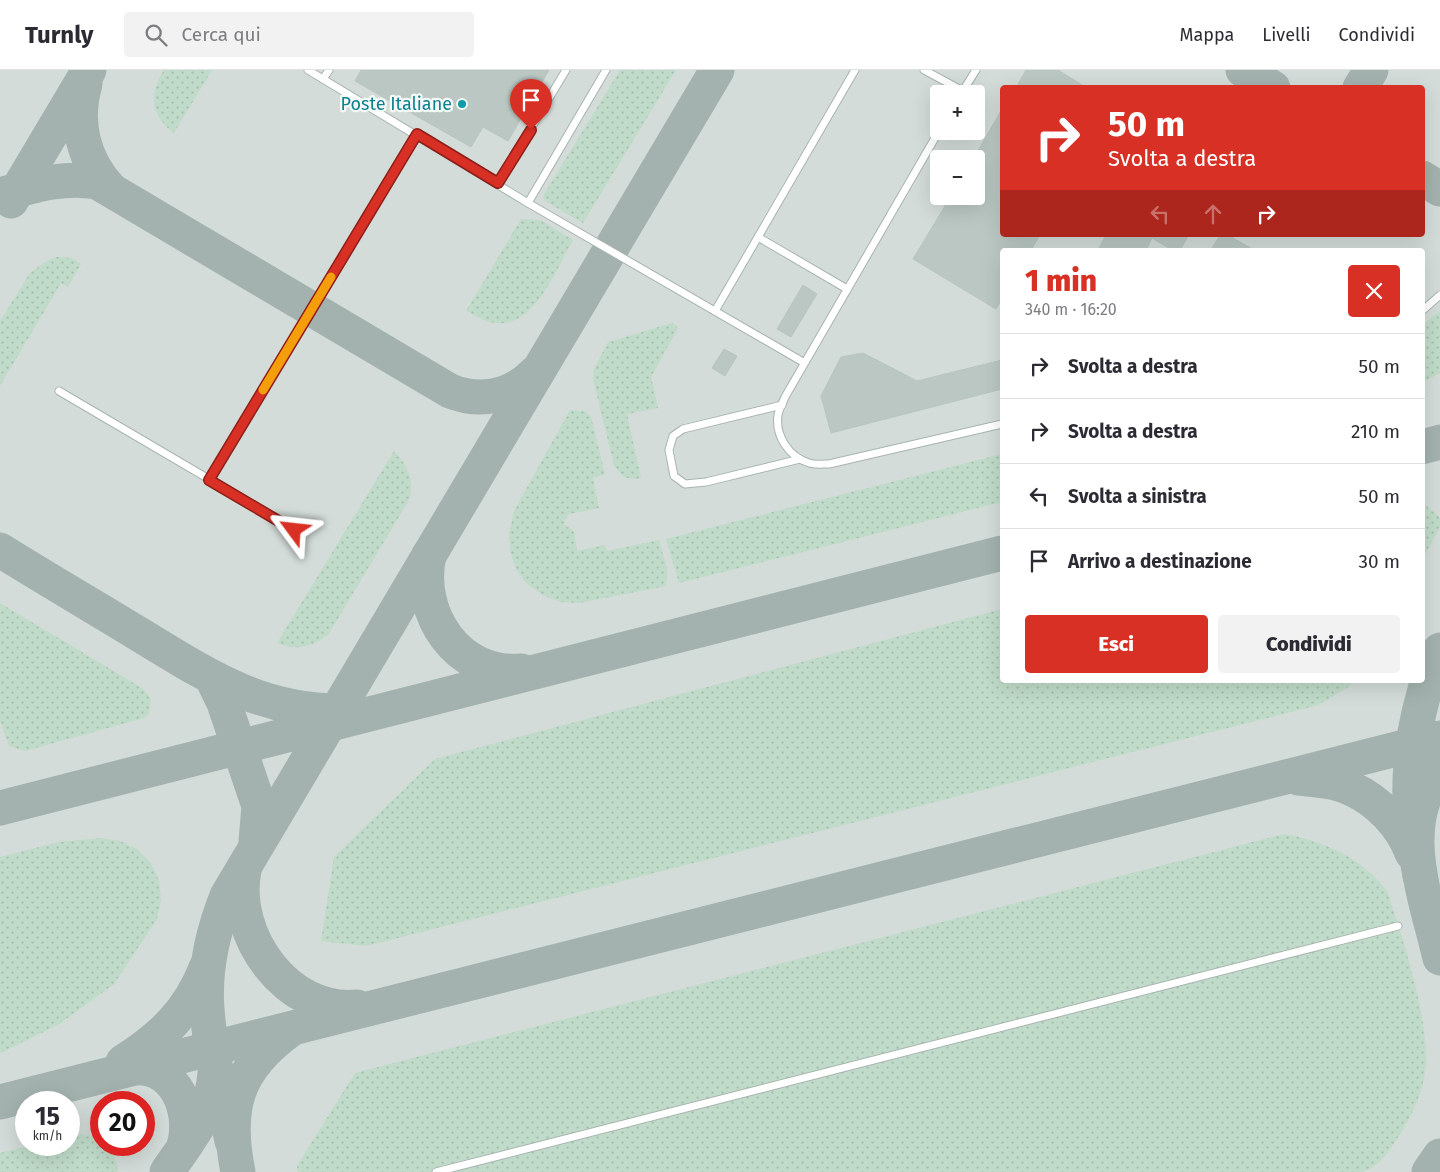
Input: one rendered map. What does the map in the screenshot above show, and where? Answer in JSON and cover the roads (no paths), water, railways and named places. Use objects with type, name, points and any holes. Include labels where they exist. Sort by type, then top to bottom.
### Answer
[{"type":"lane","points":[[308,70],[417,134],[528,203],[803,362]]},
{"type":"lane","points":[[323,79],[329,70]]},
{"type":"lane","points":[[498,183],[566,70]]},
{"type":"lane","points":[[528,203],[606,70]]},
{"type":"lane","points":[[715,311],[855,70]]},
{"type":"lane","points":[[924,70],[950,85]]},
{"type":"lane","points":[[966,85],[976,70]]},
{"type":"lane","points":[[209,480],[417,134]]},
{"type":"lane","points":[[934,140],[803,362],[778,415],[780,435],[784,445],[800,459],[810,464],[829,464],[1000,424]]},
{"type":"lane","points":[[758,237],[847,289]]},
{"type":"lane","points":[[1425,308],[1440,295]]},
{"type":"lane","points":[[59,391],[294,530]]},
{"type":"lane","points":[[782,405],[683,429],[673,436],[669,450],[674,476],[685,484],[706,482],[800,459]]},
{"type":"lane","points":[[436,1172],[1398,926]]},
{"type":"place","name":"Poste Italiane","points":[[462,104]]}]
